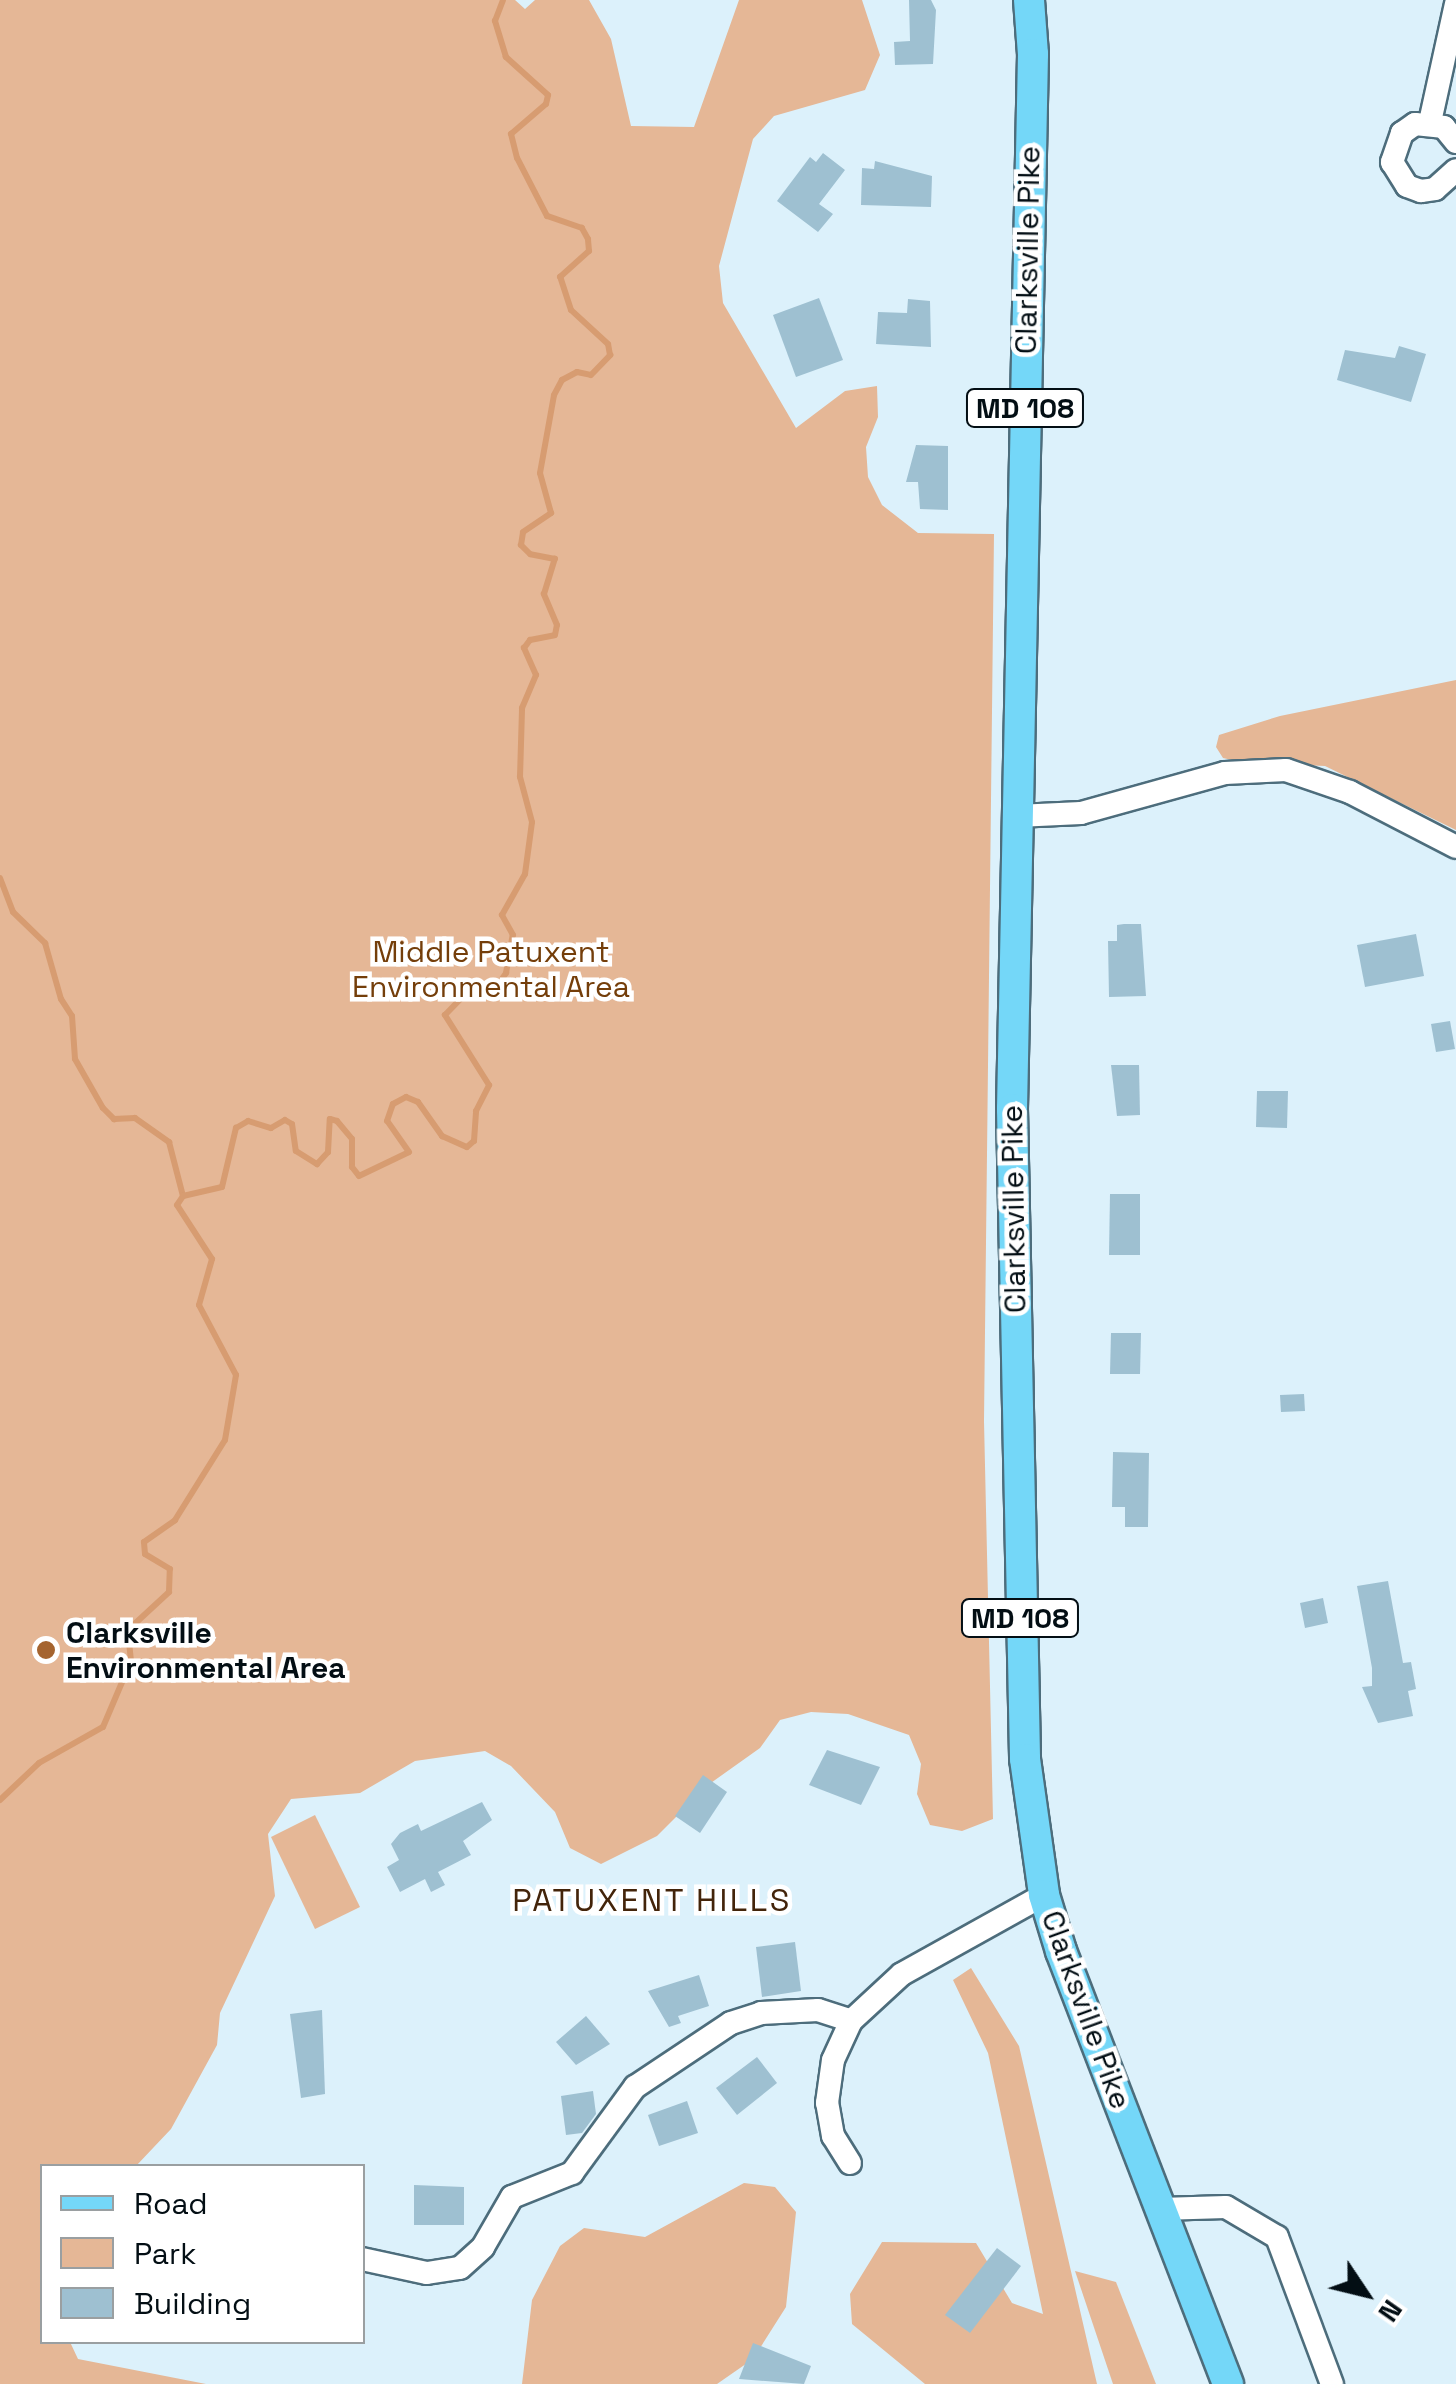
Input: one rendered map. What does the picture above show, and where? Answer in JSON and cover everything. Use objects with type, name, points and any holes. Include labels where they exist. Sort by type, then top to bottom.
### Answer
[{"type":"main road","name":"Clarksville Pike","points":[[1029,0],[1033,54],[1012,1109],[1020,1687],[1044,1894],[1228,2384]]},
{"type":"street","points":[[1430,122],[1456,4]]},
{"type":"street","points":[[1430,122],[1456,142]]},
{"type":"street","points":[[1430,122],[1402,132],[1393,148],[1397,175],[1408,186],[1435,190],[1456,170]]},
{"type":"street","points":[[1017,816],[1080,813],[1225,772],[1286,770],[1350,792],[1456,846]]},
{"type":"street","points":[[850,2163],[834,2136],[826,2103],[833,2060],[850,2021],[902,1974],[1044,1894]]},
{"type":"street","points":[[365,2260],[427,2273],[460,2268],[484,2246],[512,2196],[572,2173],[635,2087],[700,2041],[761,2013],[818,2010],[850,2021]]},
{"type":"street","points":[[1160,2209],[1226,2208],[1278,2236],[1332,2384]]},
{"type":"green space","name":"Middle Patuxent Environmental Area","points":[[0,0],[515,0],[525,9],[535,0],[589,0],[611,39],[631,126],[694,127],[739,0],[862,0],[880,55],[865,90],[774,116],[753,139],[719,266],[723,303],[796,428],[845,391],[877,386],[878,417],[866,447],[868,477],[882,505],[918,533],[994,534],[984,1421],[993,1819],[962,1831],[930,1825],[917,1794],[921,1764],[909,1735],[848,1714],[811,1712],[780,1720],[760,1748],[708,1785],[657,1836],[601,1864],[570,1848],[555,1812],[511,1766],[485,1751],[415,1761],[360,1793],[291,1799],[268,1834],[275,1896],[220,2013],[217,2045],[171,2129],[138,2164],[40,2164],[40,2344],[71,2344],[78,2359],[206,2384],[0,2384]]},
{"type":"green space","points":[[1456,680],[1456,830],[1325,766],[1241,762],[1223,758],[1216,747],[1219,735],[1280,716]]},
{"type":"green space","points":[[315,1815],[360,1907],[315,1929],[271,1837]]},
{"type":"green space","points":[[971,1968],[1019,2046],[1097,2384],[925,2384],[852,2324],[850,2294],[882,2242],[976,2243],[1012,2303],[1043,2314],[988,2053],[953,1980]]},
{"type":"green space","points":[[744,2183],[775,2187],[796,2212],[786,2307],[753,2359],[717,2384],[522,2384],[532,2300],[560,2246],[584,2228],[645,2237]]},
{"type":"green space","points":[[1075,2271],[1116,2282],[1156,2384],[1113,2384]]},
{"type":"building","points":[[909,0],[931,0],[936,10],[933,64],[895,65],[894,42],[910,41]]},
{"type":"building","points":[[823,153],[845,170],[819,204],[833,214],[818,232],[777,201],[810,157],[816,162]]},
{"type":"building","points":[[875,161],[932,176],[931,207],[861,205],[862,168],[874,169]]},
{"type":"building","points":[[819,298],[843,360],[796,377],[773,315]]},
{"type":"building","points":[[908,299],[930,301],[931,347],[876,344],[878,312],[907,313]]},
{"type":"building","points":[[1399,346],[1426,354],[1411,402],[1337,380],[1345,350],[1395,358]]},
{"type":"building","points":[[916,445],[948,446],[948,510],[920,509],[918,482],[906,482]]},
{"type":"building","points":[[1141,924],[1146,996],[1109,997],[1108,941],[1117,941],[1117,925]]},
{"type":"building","points":[[1416,934],[1424,976],[1365,987],[1357,945]]},
{"type":"building","points":[[1450,1021],[1455,1049],[1436,1052],[1431,1024]]},
{"type":"building","points":[[1111,1065],[1139,1065],[1140,1115],[1117,1116]]},
{"type":"building","points":[[1257,1091],[1288,1091],[1287,1128],[1256,1127]]},
{"type":"building","points":[[1110,1194],[1140,1194],[1140,1255],[1109,1255]]},
{"type":"building","points":[[1111,1333],[1141,1333],[1140,1374],[1110,1374]]},
{"type":"building","points":[[1304,1394],[1305,1411],[1281,1412],[1280,1395]]},
{"type":"building","points":[[1113,1452],[1149,1453],[1148,1527],[1125,1527],[1125,1507],[1112,1507]]},
{"type":"building","points":[[1388,1581],[1403,1663],[1411,1662],[1416,1689],[1408,1691],[1413,1716],[1378,1723],[1362,1687],[1372,1686],[1372,1668],[1357,1586]]},
{"type":"building","points":[[1323,1598],[1328,1623],[1305,1628],[1300,1603]]},
{"type":"building","points":[[827,1750],[880,1767],[861,1805],[809,1785]]},
{"type":"building","points":[[703,1775],[727,1792],[700,1833],[675,1816]]},
{"type":"building","points":[[482,1802],[492,1820],[463,1841],[471,1855],[438,1872],[445,1885],[431,1892],[425,1879],[400,1892],[387,1867],[399,1860],[391,1844],[400,1833],[418,1824],[421,1831]]},
{"type":"building","points":[[795,1942],[801,1991],[762,1997],[756,1947]]},
{"type":"building","points":[[699,1975],[709,2006],[678,2016],[681,2023],[669,2027],[648,1991]]},
{"type":"building","points":[[322,2010],[325,2094],[301,2098],[290,2014]]},
{"type":"building","points":[[586,2016],[610,2044],[576,2065],[556,2042]]},
{"type":"building","points":[[757,2057],[777,2083],[737,2115],[716,2088]]},
{"type":"building","points":[[593,2091],[596,2114],[582,2133],[566,2135],[561,2096]]},
{"type":"building","points":[[687,2101],[698,2133],[659,2146],[648,2115]]},
{"type":"building","points":[[414,2185],[464,2187],[464,2225],[414,2225]]},
{"type":"building","points":[[997,2248],[1021,2266],[970,2333],[945,2315]]},
{"type":"building","points":[[753,2343],[811,2366],[804,2384],[739,2379]]},
{"type":"waterway","points":[[0,1800],[39,1763],[103,1727],[131,1661],[128,1630],[169,1592],[170,1569],[145,1554],[144,1542],[175,1520],[225,1440],[236,1375],[199,1305],[212,1259],[177,1205],[183,1196],[222,1187],[236,1128],[248,1121],[271,1128],[285,1120],[292,1124],[296,1151],[317,1164],[328,1152],[330,1119],[337,1121],[352,1139],[352,1167],[359,1176],[409,1152],[387,1121],[393,1104],[406,1097],[418,1102],[442,1136],[467,1147],[474,1141],[476,1111],[489,1085],[445,1015],[466,993],[497,986],[506,973],[513,935],[502,915],[525,874],[532,822],[520,777],[522,708],[536,675],[524,648],[530,640],[555,635],[557,625],[544,594],[555,559],[530,554],[521,545],[523,532],[551,513],[540,473],[554,395],[562,380],[577,372],[591,375],[610,355],[608,344],[571,310],[560,277],[589,251],[588,239],[582,228],[547,216],[517,158],[511,134],[546,104],[548,95],[506,57],[495,21],[503,0]]},
{"type":"waterway","points":[[0,878],[13,912],[45,943],[61,999],[72,1016],[75,1059],[103,1108],[114,1119],[135,1118],[169,1142],[183,1196]]},
{"type":"place","name":"Clarksville Environmental Area","points":[[46,1650]]},
{"type":"district","name":"PATUXENT HILLS","points":[[652,1900]]}]
